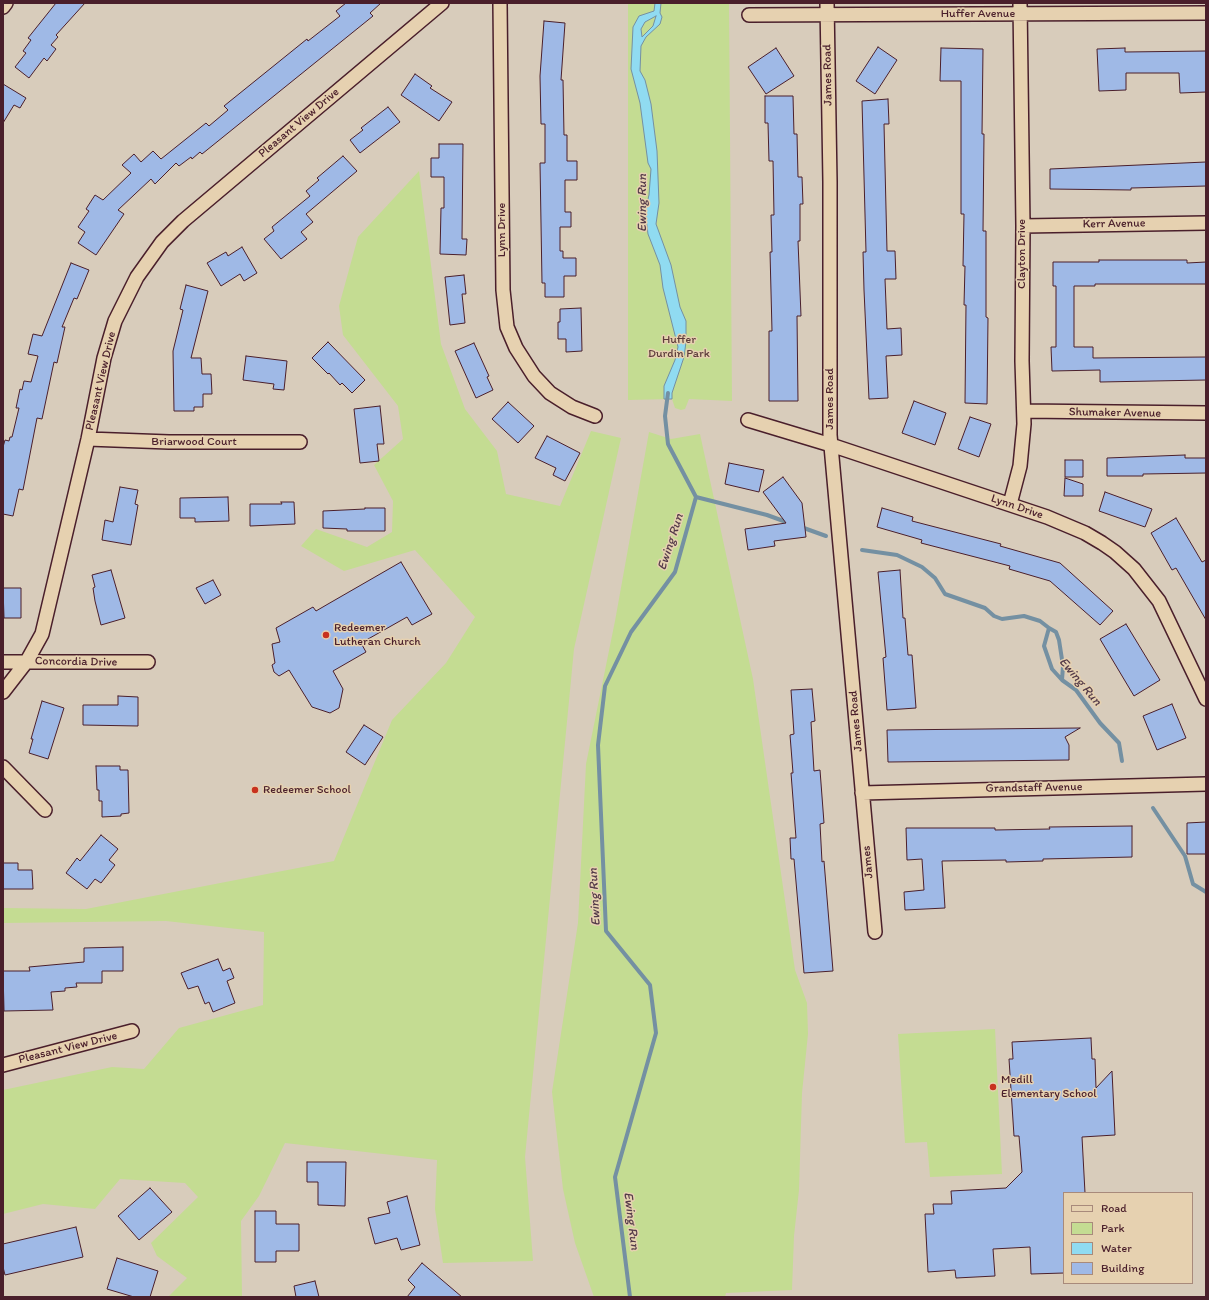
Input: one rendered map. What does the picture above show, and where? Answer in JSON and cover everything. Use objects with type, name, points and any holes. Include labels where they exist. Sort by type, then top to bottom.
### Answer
[{"type":"street","points":[[3,7],[6,3]]},
{"type":"street","name":"Pleasant View Drive","points":[[3,692],[28,661],[42,634],[88,439],[104,358],[115,321],[137,277],[162,242],[204,202],[442,3]]},
{"type":"street","name":"Lynn Drive","points":[[500,3],[503,290],[507,327],[516,348],[534,376],[550,393],[572,407],[595,416]]},
{"type":"street","name":"Huffer Avenue","points":[[749,15],[827,9],[1020,8],[1206,13]]},
{"type":"street","name":"Clayton Drive","points":[[1010,504],[1022,451],[1024,411],[1022,361],[1023,226],[1020,8]]},
{"type":"street","name":"James Road","points":[[827,9],[831,445],[862,792]]},
{"type":"street","name":"Kerr Avenue","points":[[1023,226],[1206,224]]},
{"type":"street","name":"Shumaker Avenue","points":[[1024,411],[1206,413]]},
{"type":"street","name":"Lynn Drive","points":[[748,420],[831,445],[1010,504],[1085,533],[1115,552],[1134,569],[1147,584],[1162,607],[1206,698]]},
{"type":"street","name":"Briarwood Court","points":[[88,439],[173,442],[300,442]]},
{"type":"street","name":"Concordia Drive","points":[[3,662],[148,662]]},
{"type":"street","points":[[3,767],[45,810]]},
{"type":"street","name":"Grandstaff Avenue","points":[[862,792],[1206,784]]},
{"type":"street","name":"James","points":[[862,792],[875,932]]},
{"type":"street","name":"Pleasant View Drive","points":[[3,1065],[132,1031]]},
{"type":"green space","name":"Huffer Durdin Park","points":[[628,3],[729,3],[732,401],[689,399],[685,409],[681,410],[675,408],[672,399],[628,400]]},
{"type":"green space","points":[[419,171],[441,344],[465,409],[497,451],[506,494],[560,506],[591,431],[621,438],[574,649],[525,1157],[533,1261],[443,1263],[435,1209],[437,1160],[285,1143],[259,1196],[241,1221],[242,1297],[168,1297],[187,1278],[157,1256],[151,1243],[198,1197],[185,1183],[120,1179],[95,1209],[43,1204],[3,1214],[3,1090],[112,1067],[144,1069],[179,1028],[263,1005],[264,932],[166,921],[3,923],[3,908],[86,909],[334,861],[392,720],[446,663],[475,617],[415,550],[344,571],[301,546],[316,529],[367,547],[392,532],[393,501],[374,465],[403,439],[398,406],[343,335],[339,306],[358,237]]},
{"type":"green space","points":[[649,432],[671,439],[700,434],[753,679],[795,970],[807,1003],[808,1034],[802,1093],[799,1190],[794,1236],[792,1290],[726,1293],[725,1297],[594,1297],[575,1243],[563,1189],[552,1092],[578,923],[586,764],[615,621]]},
{"type":"green space","points":[[995,1029],[1002,1174],[930,1177],[927,1142],[905,1143],[898,1034]]},
{"type":"water","points":[[655,3],[661,3],[660,13],[662,17],[660,24],[646,37],[641,46],[640,71],[645,80],[651,104],[657,151],[659,203],[656,224],[671,265],[680,307],[686,321],[684,357],[672,393],[672,399],[664,399],[664,386],[675,360],[678,347],[663,288],[660,265],[648,234],[645,211],[649,195],[651,169],[648,163],[640,103],[631,69],[633,27],[639,16],[654,11]],"holes":[[[656,16],[653,26],[642,37],[641,29],[645,22]]]},
{"type":"building","points":[[56,3],[85,3],[56,35],[58,37],[51,45],[56,49],[47,61],[44,58],[29,78],[15,67],[26,53],[23,51],[31,40],[28,38]]},
{"type":"building","points":[[346,3],[381,3],[370,13],[373,16],[202,154],[200,152],[192,159],[191,157],[179,166],[176,163],[155,184],[151,179],[118,210],[124,214],[96,255],[78,243],[85,232],[78,227],[89,211],[86,209],[95,195],[103,200],[131,173],[122,165],[134,154],[141,162],[153,151],[161,159],[206,123],[209,126],[228,110],[224,106],[307,39],[308,41],[340,16],[336,11]]},
{"type":"building","points":[[544,21],[565,23],[561,80],[563,80],[564,135],[567,135],[567,161],[577,161],[577,180],[565,180],[565,212],[571,212],[571,227],[560,227],[560,251],[563,251],[563,258],[576,258],[576,276],[564,276],[564,297],[545,297],[545,283],[542,283],[540,163],[545,163],[545,124],[541,124],[540,76]]},
{"type":"building","points":[[878,47],[897,60],[875,94],[856,81]]},
{"type":"building","points":[[776,48],[794,76],[766,94],[748,67]]},
{"type":"building","points":[[941,48],[983,49],[983,231],[986,231],[986,317],[988,318],[987,404],[965,403],[966,305],[964,305],[965,266],[963,266],[964,214],[961,214],[961,81],[940,81]]},
{"type":"building","points":[[1125,48],[1125,52],[1206,51],[1206,92],[1180,93],[1179,73],[1126,73],[1126,90],[1099,91],[1097,49]]},
{"type":"building","points":[[415,74],[432,86],[430,88],[452,102],[439,121],[401,95]]},
{"type":"building","points":[[3,84],[26,98],[20,108],[14,105],[3,123]]},
{"type":"building","points":[[765,96],[793,96],[794,134],[797,134],[798,177],[802,177],[803,204],[800,204],[800,241],[798,241],[801,316],[797,316],[798,401],[769,401],[769,331],[772,331],[770,252],[772,252],[771,215],[774,215],[773,161],[769,161],[768,123],[765,123]]},
{"type":"building","points":[[888,99],[889,124],[884,124],[887,251],[895,251],[896,279],[885,279],[887,329],[901,328],[902,355],[886,356],[888,398],[869,399],[863,252],[866,252],[862,101]]},
{"type":"building","points":[[388,107],[400,122],[360,153],[350,140],[363,130],[361,128]]},
{"type":"building","points":[[439,144],[463,144],[462,239],[467,239],[466,255],[440,254],[441,208],[444,208],[444,177],[431,177],[431,158],[439,158]]},
{"type":"building","points":[[343,156],[357,171],[306,214],[313,222],[301,232],[307,239],[281,259],[264,239],[274,231],[272,227],[310,196],[306,191],[319,180],[317,178]]},
{"type":"building","points":[[1206,162],[1206,186],[1131,188],[1131,190],[1050,189],[1050,169]]},
{"type":"building","points":[[242,247],[257,273],[244,281],[240,274],[221,286],[207,263],[226,252],[228,256]]},
{"type":"building","points":[[1099,260],[1187,260],[1187,263],[1206,262],[1206,284],[1095,284],[1095,286],[1074,286],[1074,347],[1093,347],[1093,358],[1206,357],[1206,380],[1100,382],[1100,370],[1052,371],[1051,347],[1056,347],[1056,286],[1053,286],[1053,262],[1099,262]]},
{"type":"building","points":[[71,263],[89,270],[77,299],[74,298],[62,327],[65,327],[57,363],[54,362],[42,419],[37,418],[23,490],[19,489],[13,516],[3,514],[3,447],[5,440],[9,441],[10,437],[12,437],[19,408],[16,408],[20,389],[22,390],[24,381],[31,382],[38,356],[28,354],[33,334],[42,336]]},
{"type":"building","points":[[464,275],[466,294],[462,294],[465,323],[450,325],[445,277]]},
{"type":"building","points":[[186,285],[208,291],[191,358],[201,358],[202,374],[211,374],[212,394],[203,394],[203,407],[194,407],[194,411],[174,411],[173,351],[183,310],[180,309]]},
{"type":"building","points":[[581,308],[582,351],[566,352],[566,339],[558,339],[560,309]]},
{"type":"building","points":[[328,342],[365,380],[352,393],[342,383],[340,385],[312,358]]},
{"type":"building","points":[[474,343],[489,376],[487,377],[493,390],[476,398],[455,351]]},
{"type":"building","points":[[246,356],[287,361],[284,390],[273,389],[274,384],[243,380]]},
{"type":"building","points":[[914,401],[946,413],[935,445],[902,433]]},
{"type":"building","points":[[508,402],[534,426],[518,443],[492,419]]},
{"type":"building","points":[[380,406],[384,444],[377,444],[379,461],[360,463],[354,409]]},
{"type":"building","points":[[970,417],[991,424],[979,457],[958,449]]},
{"type":"building","points":[[547,436],[580,453],[565,481],[553,475],[556,468],[535,458]]},
{"type":"building","points":[[1185,455],[1185,458],[1206,458],[1206,473],[1107,476],[1107,458]]},
{"type":"building","points":[[1065,460],[1083,460],[1083,477],[1065,477]]},
{"type":"building","points":[[729,463],[764,470],[759,492],[725,484]]},
{"type":"building","points":[[783,477],[802,503],[806,537],[774,541],[775,546],[748,550],[745,529],[786,523],[763,492]]},
{"type":"building","points":[[1065,478],[1083,484],[1083,496],[1064,496]]},
{"type":"building","points":[[120,487],[138,490],[135,504],[138,505],[131,545],[102,540],[105,520],[113,522]]},
{"type":"building","points":[[1105,492],[1152,509],[1145,527],[1099,511]]},
{"type":"building","points":[[228,497],[229,521],[195,522],[195,518],[180,518],[180,498]]},
{"type":"building","points":[[281,502],[294,502],[295,524],[250,526],[250,504],[282,504]]},
{"type":"building","points":[[385,508],[385,531],[347,531],[347,529],[323,528],[323,511]]},
{"type":"building","points":[[882,508],[913,517],[912,521],[1001,544],[1000,546],[1060,563],[1113,611],[1100,625],[1050,581],[1009,569],[1010,566],[921,543],[922,540],[877,527]]},
{"type":"building","points":[[1176,518],[1202,562],[1206,560],[1206,620],[1176,568],[1172,570],[1151,533]]},
{"type":"building","name":"Redeemer Lutheran Church","points":[[401,562],[432,614],[412,625],[407,617],[361,643],[366,652],[333,671],[343,689],[339,708],[330,713],[312,707],[289,670],[279,676],[274,672],[272,665],[275,663],[272,644],[280,642],[276,628],[313,607],[316,611]]},
{"type":"building","points":[[111,570],[125,618],[101,625],[95,601],[93,588],[95,587],[92,575]]},
{"type":"building","points":[[900,570],[903,618],[905,618],[908,655],[912,655],[916,708],[887,710],[883,658],[886,657],[878,572]]},
{"type":"building","points":[[213,580],[221,595],[205,604],[196,588]]},
{"type":"building","points":[[3,588],[21,588],[21,618],[4,618]]},
{"type":"building","points":[[1126,624],[1160,680],[1134,696],[1100,639]]},
{"type":"building","points":[[812,689],[815,721],[811,722],[814,771],[820,770],[824,823],[820,824],[822,862],[824,861],[833,971],[804,973],[794,859],[791,859],[790,838],[796,838],[791,773],[793,773],[790,735],[794,734],[791,690]]},
{"type":"building","points":[[118,696],[138,697],[138,726],[83,725],[83,705],[118,705]]},
{"type":"building","points":[[42,701],[64,708],[48,759],[29,753],[33,739],[31,739]]},
{"type":"building","points":[[1172,704],[1186,738],[1157,750],[1143,716]]},
{"type":"building","points":[[364,725],[383,737],[365,765],[346,752]]},
{"type":"building","points":[[1080,728],[1065,737],[1069,745],[1069,760],[888,762],[887,730]]},
{"type":"building","points":[[96,766],[120,766],[120,770],[128,770],[129,813],[121,814],[121,816],[102,817],[102,801],[99,801],[99,790],[97,790]]},
{"type":"building","points":[[1206,822],[1206,854],[1187,854],[1187,823]]},
{"type":"building","points":[[1132,826],[1132,857],[1043,859],[1043,861],[1006,862],[1006,860],[942,861],[945,908],[905,910],[904,892],[924,890],[922,859],[907,860],[906,828],[995,828],[995,830],[1050,829],[1049,827]]},
{"type":"building","points":[[101,835],[118,849],[109,860],[115,865],[101,883],[95,879],[87,889],[66,873],[77,858],[80,861]]},
{"type":"building","points":[[3,863],[18,863],[18,870],[32,870],[33,889],[3,889]]},
{"type":"building","points":[[123,947],[123,971],[102,971],[102,983],[76,983],[77,987],[65,988],[65,991],[51,992],[53,1010],[4,1011],[3,971],[30,971],[29,967],[84,962],[84,948]]},
{"type":"building","points":[[218,959],[223,971],[230,968],[234,978],[227,981],[235,1003],[213,1012],[209,1002],[205,1004],[198,986],[188,989],[181,973]]},
{"type":"building","points":[[1091,1038],[1092,1059],[1095,1059],[1096,1088],[1112,1071],[1115,1135],[1082,1137],[1085,1192],[1063,1192],[1063,1273],[1031,1274],[1030,1247],[993,1249],[995,1276],[956,1278],[955,1270],[928,1272],[925,1214],[934,1214],[933,1204],[952,1204],[951,1191],[1006,1188],[1022,1172],[1019,1136],[1014,1136],[1009,1059],[1013,1059],[1012,1042]]},
{"type":"building","points":[[307,1162],[346,1162],[345,1206],[318,1205],[318,1182],[307,1182]]},
{"type":"building","points":[[150,1188],[172,1212],[139,1240],[118,1216]]},
{"type":"building","points":[[407,1196],[420,1245],[401,1250],[397,1238],[375,1244],[368,1218],[390,1213],[387,1202]]},
{"type":"building","points":[[255,1211],[276,1211],[276,1224],[299,1224],[299,1251],[276,1251],[276,1262],[255,1262]]},
{"type":"building","points":[[76,1227],[83,1257],[5,1275],[3,1267],[3,1244]]},
{"type":"building","points":[[117,1258],[158,1271],[150,1297],[134,1297],[107,1289]]},
{"type":"building","points":[[422,1263],[462,1297],[407,1297],[415,1287],[408,1280]]},
{"type":"building","points":[[315,1281],[319,1297],[296,1297],[294,1286]]},
{"type":"waterway","name":"Ewing Run","points":[[630,1297],[615,1177],[656,1033],[650,985],[606,931],[598,745],[605,686],[631,632],[675,572],[696,497],[668,444],[665,416],[668,393]]},
{"type":"waterway","name":"Ewing Run","points":[[696,497],[767,515],[789,523]]},
{"type":"waterway","name":"Ewing Run","points":[[801,527],[826,536]]},
{"type":"waterway","name":"Ewing Run","points":[[862,550],[897,555],[922,567],[935,578],[945,594],[985,608],[994,616],[1002,619],[1024,616],[1040,621],[1049,628],[1044,646],[1052,669],[1062,680],[1076,690],[1100,723],[1119,743],[1122,761]]},
{"type":"waterway","points":[[1049,628],[1056,632],[1059,640],[1063,666],[1062,680]]},
{"type":"waterway","name":"Ewing Run","points":[[1153,808],[1185,856],[1193,884],[1206,892]]},
{"type":"place","name":"Redeemer Lutheran Church","points":[[326,635]]},
{"type":"place","name":"Redeemer School","points":[[255,790]]},
{"type":"place","name":"Medill Elementary School","points":[[993,1087]]}]
